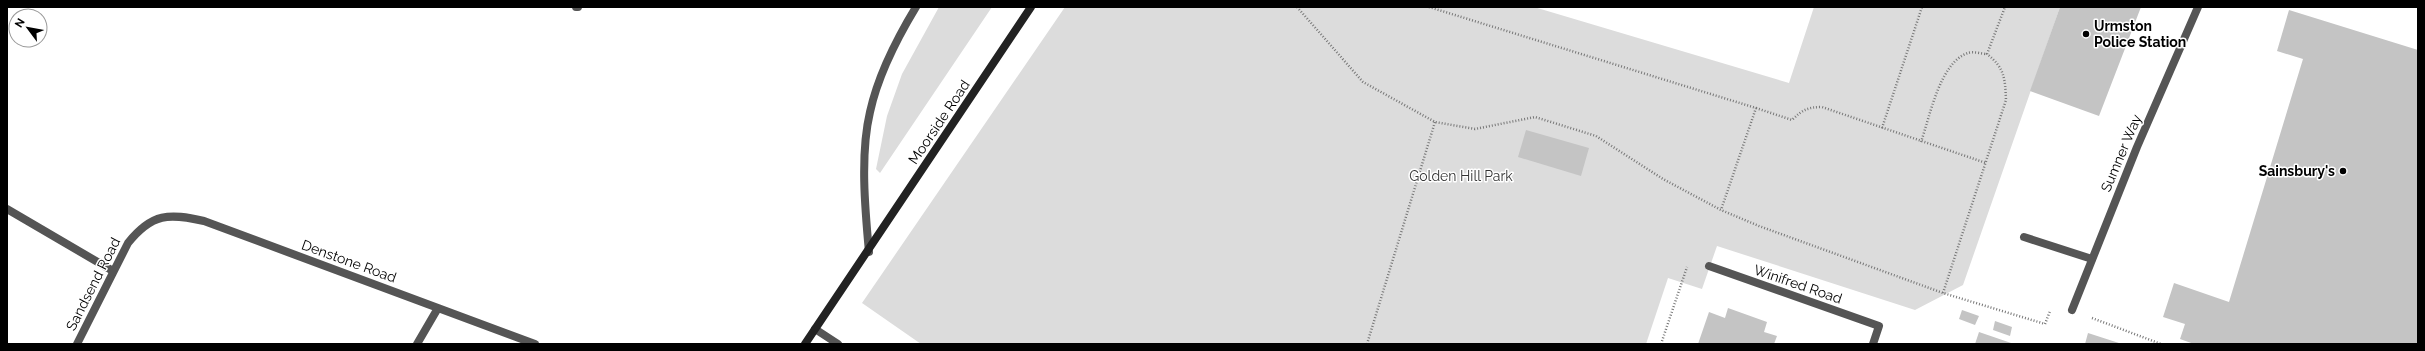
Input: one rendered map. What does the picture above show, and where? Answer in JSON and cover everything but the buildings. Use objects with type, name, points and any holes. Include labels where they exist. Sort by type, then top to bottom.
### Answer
[{"type":"street","points":[[869,252],[865,162],[869,113],[882,71],[903,28],[916,7]]},
{"type":"street","name":"Moorside Road","points":[[805,344],[869,252],[1031,7]]},
{"type":"street","name":"Sumner Way","points":[[2072,310],[2198,7]]},
{"type":"street","points":[[7,209],[113,271]]},
{"type":"street","name":"Denstone Road","points":[[152,220],[165,216],[185,216],[204,221],[535,344]]},
{"type":"street","name":"Sandsend Road","points":[[76,344],[128,243],[138,229],[152,220]]},
{"type":"street","points":[[2024,237],[2092,259]]},
{"type":"street","name":"Winifred Road","points":[[1709,266],[1879,326],[1873,344]]},
{"type":"street","points":[[417,344],[438,308]]},
{"type":"street","points":[[815,329],[838,344]]},
{"type":"path","points":[[1297,7],[1363,82],[1435,122],[1475,129],[1535,117],[1596,136],[1663,179],[1722,210],[1759,226],[1943,293],[2045,324],[2052,301],[2161,344]]},
{"type":"path","points":[[1429,7],[1792,120],[1801,111],[1811,107],[1822,107],[1986,163]]},
{"type":"path","points":[[1882,128],[1922,7]]},
{"type":"path","points":[[1987,54],[2005,7]]},
{"type":"path","points":[[1921,142],[1942,80],[1953,63],[1969,53],[1987,54],[1999,63],[2005,79],[2006,100],[1943,293]]},
{"type":"path","points":[[1722,210],[1756,108]]},
{"type":"path","points":[[1368,344],[1435,122]]},
{"type":"path","points":[[1661,344],[1689,260],[1709,266]]},
{"type":"green space","points":[[939,7],[992,7],[880,173],[876,169],[887,116],[902,74]]},
{"type":"green space","name":"Golden Hill Park","points":[[1065,7],[1534,7],[1789,83],[1814,7],[2060,7],[1963,285],[1915,310],[1717,246],[1702,289],[1668,278],[1646,344],[921,344],[862,303]]},
{"type":"place","name":"Urmston Police Station","points":[[2086,34]]},
{"type":"place","name":"Sainsbury's","points":[[2343,171]]}]
